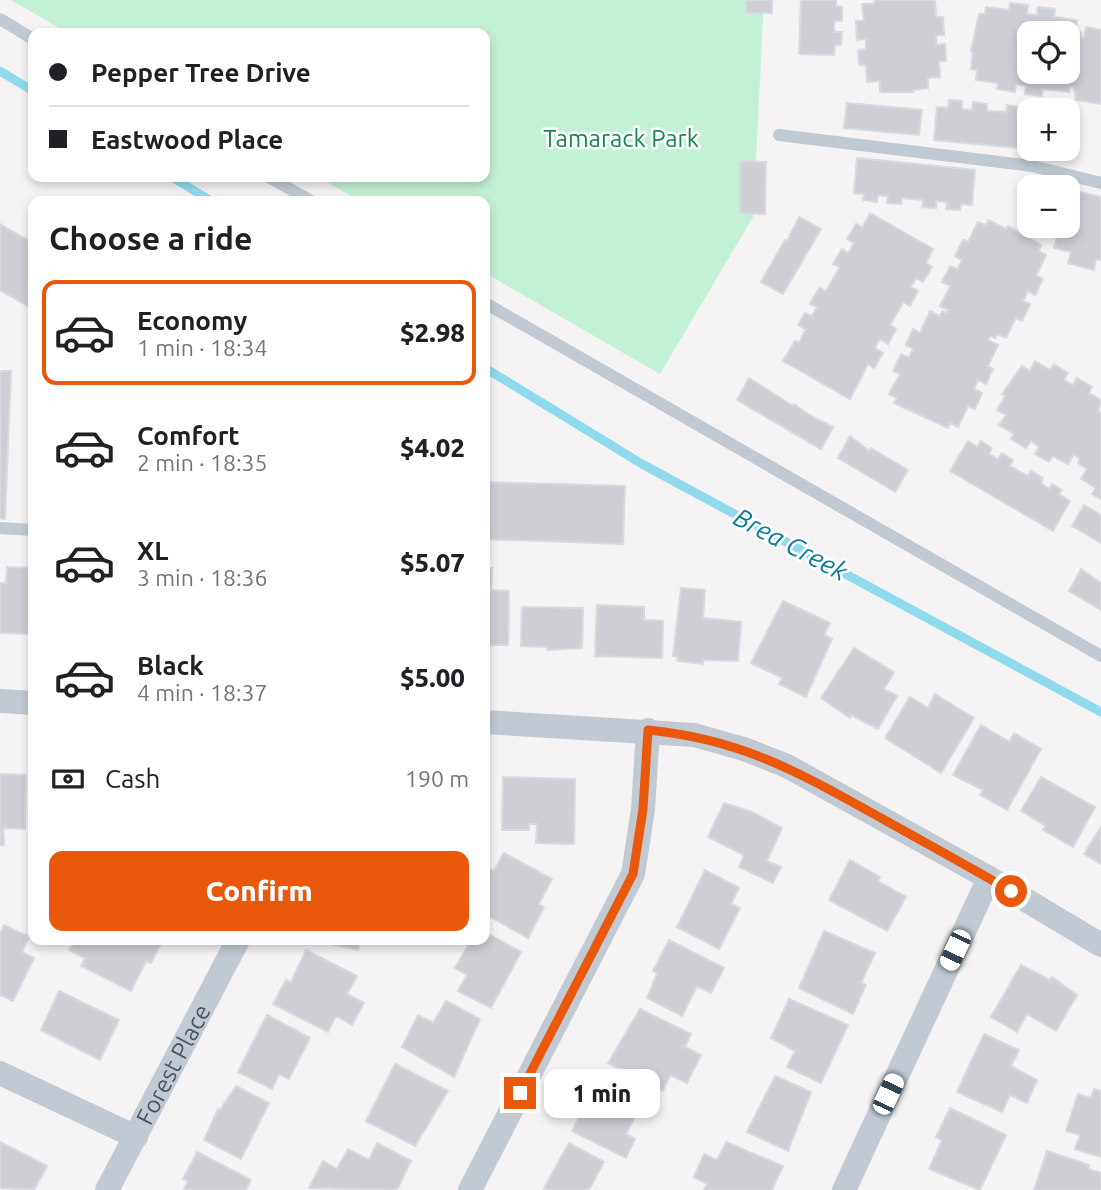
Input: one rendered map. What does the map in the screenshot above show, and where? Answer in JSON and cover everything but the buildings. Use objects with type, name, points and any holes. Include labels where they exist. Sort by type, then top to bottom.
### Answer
[{"type":"street","points":[[0,701],[28,703]]},
{"type":"street","points":[[490,722],[648,730],[694,735],[744,749],[787,766],[989,878],[1101,945]]},
{"type":"street","points":[[470,1190],[633,874],[643,809],[648,730]]},
{"type":"street","points":[[844,1190],[989,878]]},
{"type":"street","name":"Forest Place","points":[[107,1190],[235,945]]},
{"type":"street","points":[[0,1073],[136,1137]]},
{"type":"lane","points":[[0,19],[28,36]]},
{"type":"lane","points":[[779,135],[1032,166],[1101,183]]},
{"type":"lane","points":[[278,182],[302,196]]},
{"type":"lane","points":[[490,306],[1101,656]]},
{"type":"lane","points":[[0,528],[28,530]]},
{"type":"green space","name":"Tamarack Park","points":[[11,0],[764,0],[753,217],[660,374],[490,276],[490,196],[351,196],[327,182],[490,182],[490,28],[59,28]]},
{"type":"waterway","name":"Brea Creek","points":[[0,71],[28,88]]},
{"type":"waterway","name":"Brea Creek","points":[[180,182],[203,196]]},
{"type":"waterway","name":"Brea Creek","points":[[490,371],[642,464],[1101,712]]},
{"type":"route","points":[[520,1093],[633,874],[643,809],[648,730],[694,735],[744,749],[787,766],[1011,891]]}]
